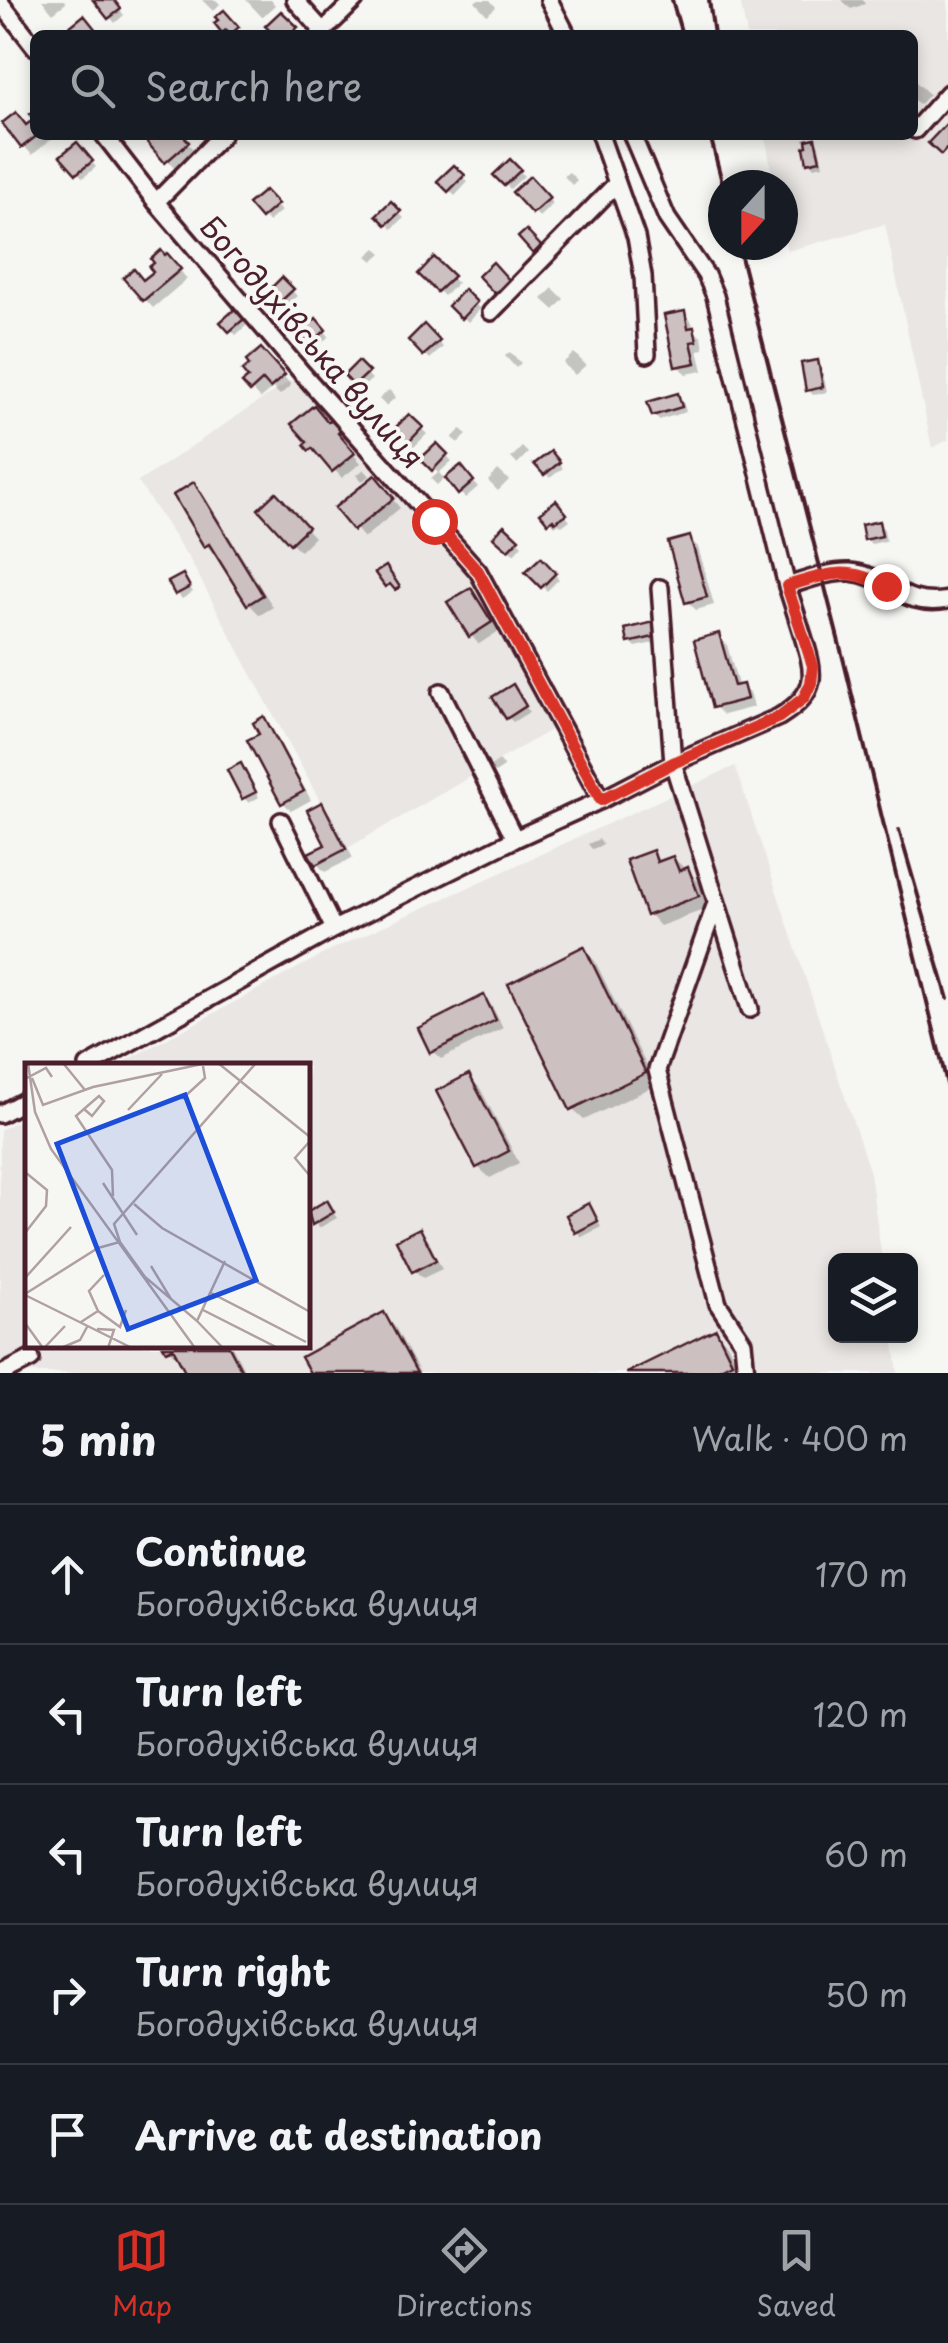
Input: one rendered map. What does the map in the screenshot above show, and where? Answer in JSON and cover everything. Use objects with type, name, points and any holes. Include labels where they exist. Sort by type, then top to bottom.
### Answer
[{"type":"street","points":[[295,0],[319,30]]},
{"type":"street","points":[[324,30],[355,0]]},
{"type":"street","points":[[549,0],[565,30]]},
{"type":"street","points":[[0,2],[30,41]]},
{"type":"street","points":[[918,127],[948,93]]},
{"type":"street","name":"Богодухівська вулиця","points":[[108,140],[156,202],[478,571],[601,800]]},
{"type":"street","points":[[156,202],[217,140]]},
{"type":"street","points":[[602,140],[636,236],[643,276],[647,354]]},
{"type":"street","points":[[93,1063],[334,929],[673,763],[779,717],[804,698],[813,666],[787,586],[715,296],[706,276],[666,218],[634,140]]},
{"type":"street","points":[[491,312],[616,184]]},
{"type":"street","points":[[787,586],[850,572],[867,576],[907,598],[925,602],[948,600]]},
{"type":"street","points":[[660,588],[673,763],[750,1009]]},
{"type":"street","points":[[441,692],[516,839]]},
{"type":"street","points":[[281,821],[334,929]]},
{"type":"street","points":[[716,903],[657,1070],[718,1304],[742,1342],[746,1373]]},
{"type":"street","points":[[0,1114],[25,1101]]},
{"type":"street","points":[[4,1373],[31,1359]]},
{"type":"shaded area","points":[[740,0],[948,0],[948,440],[932,448],[885,224],[798,248],[798,170],[771,170],[766,140],[918,140],[918,30],[746,30]]},
{"type":"shaded area","points":[[302,373],[478,571],[559,725],[346,849],[190,560],[138,482]]},
{"type":"shaded area","points":[[735,766],[870,1173],[881,1253],[828,1253],[828,1343],[894,1343],[898,1373],[0,1373],[0,1130],[25,1116],[25,1348],[310,1348],[310,1063],[122,1063],[333,949]]},
{"type":"building","points":[[93,0],[114,0],[121,9],[108,19]]},
{"type":"building","points":[[224,10],[239,27],[220,30],[215,17]]},
{"type":"building","points":[[281,11],[298,27],[269,30],[265,26]]},
{"type":"building","points":[[84,15],[96,30],[65,30]]},
{"type":"building","points":[[16,112],[26,125],[30,122],[31,140],[21,148],[2,123]]},
{"type":"building","points":[[948,122],[948,147],[941,155],[928,143]]},
{"type":"building","points":[[145,140],[187,140],[189,142],[165,163]]},
{"type":"building","points":[[806,140],[815,140],[820,160],[807,163]]},
{"type":"building","points":[[77,142],[93,161],[76,174],[60,156]]},
{"type":"building","points":[[510,159],[521,170],[504,186],[493,175]]},
{"type":"building","points":[[454,165],[465,175],[448,192],[437,181]]},
{"type":"building","points":[[530,176],[550,198],[532,214],[512,192]]},
{"type":"building","points":[[265,190],[278,204],[261,219],[248,204]]},
{"type":"building","points":[[391,201],[401,211],[386,225],[376,215]]},
{"type":"building","points":[[526,230],[541,246],[533,254],[518,237]]},
{"type":"building","points":[[161,250],[181,269],[143,301],[123,278],[134,269],[143,280],[153,272],[149,267],[154,263],[151,259]]},
{"type":"building","points":[[434,257],[454,276],[437,292],[418,274]]},
{"type":"building","points":[[493,262],[510,281],[495,294],[478,276]]},
{"type":"building","points":[[282,277],[294,289],[278,304],[267,292]]},
{"type":"building","points":[[464,289],[477,302],[461,319],[448,306]]},
{"type":"building","points":[[235,309],[244,319],[229,332],[220,322]]},
{"type":"building","points":[[685,311],[688,328],[694,327],[697,341],[691,342],[696,363],[675,367],[664,315]]},
{"type":"building","points":[[316,318],[326,330],[310,345],[300,333]]},
{"type":"building","points":[[424,324],[440,341],[423,356],[408,340]]},
{"type":"building","points":[[261,348],[285,375],[270,388],[263,380],[250,392],[242,383],[248,378],[242,371],[249,365],[246,361]]},
{"type":"building","points":[[818,360],[823,387],[806,391],[801,363]]},
{"type":"building","points":[[358,361],[369,372],[354,386],[344,375]]},
{"type":"building","points":[[678,393],[682,407],[652,416],[647,402]]},
{"type":"building","points":[[314,405],[341,430],[338,433],[355,453],[332,472],[312,448],[309,451],[304,445],[307,442],[291,424]]},
{"type":"building","points":[[409,414],[423,427],[407,444],[393,430]]},
{"type":"building","points":[[437,443],[448,454],[432,471],[420,459]]},
{"type":"building","points":[[551,451],[560,462],[544,475],[534,464]]},
{"type":"building","points":[[461,465],[474,481],[458,495],[445,478]]},
{"type":"building","points":[[375,475],[394,498],[353,531],[334,508]]},
{"type":"building","points":[[194,482],[263,595],[247,605],[209,544],[204,547],[173,495]]},
{"type":"building","points":[[276,492],[308,527],[290,544],[258,509]]},
{"type":"building","points":[[556,500],[567,514],[548,523],[540,513]]},
{"type":"building","points":[[879,521],[882,536],[864,540],[861,525]]},
{"type":"building","points":[[504,525],[519,539],[508,550],[493,537]]},
{"type":"building","points":[[690,536],[707,597],[685,603],[668,542]]},
{"type":"building","points":[[541,557],[556,573],[541,588],[525,572]]},
{"type":"building","points":[[386,566],[400,587],[395,590],[390,584],[385,587],[375,573]]},
{"type":"building","points":[[183,574],[190,587],[175,595],[168,582]]},
{"type":"building","points":[[471,588],[492,622],[469,637],[447,602]]},
{"type":"building","points":[[658,621],[662,635],[628,643],[625,629]]},
{"type":"building","points":[[719,633],[734,686],[743,684],[747,699],[712,708],[694,640]]},
{"type":"building","points":[[513,684],[526,706],[506,719],[492,697]]},
{"type":"building","points":[[264,716],[304,791],[281,804],[247,740],[259,734],[253,723]]},
{"type":"building","points":[[241,763],[256,792],[242,799],[227,770]]},
{"type":"building","points":[[322,802],[346,849],[315,865],[308,853],[325,845],[307,810]]},
{"type":"building","points":[[653,850],[657,862],[673,856],[679,871],[688,867],[699,896],[646,916],[626,860]]},
{"type":"building","points":[[584,946],[646,1073],[570,1110],[508,984]]},
{"type":"building","points":[[484,995],[496,1020],[430,1053],[418,1028]]},
{"type":"building","points":[[469,1074],[509,1151],[476,1168],[436,1091]]},
{"type":"building","points":[[327,1200],[334,1212],[312,1225],[310,1210]]},
{"type":"building","points":[[589,1203],[598,1221],[575,1233],[566,1215]]},
{"type":"building","points":[[420,1228],[436,1260],[412,1272],[396,1240]]},
{"type":"building","points":[[384,1312],[417,1373],[310,1373],[301,1357]]},
{"type":"building","points":[[716,1329],[732,1362],[711,1373],[626,1373]]},
{"type":"building","points":[[173,1348],[230,1348],[243,1373],[186,1373]]},
{"type":"railway","points":[[672,0],[681,30]]},
{"type":"railway","points":[[709,0],[713,30]]},
{"type":"railway","points":[[711,140],[719,170]]},
{"type":"railway","points":[[742,260],[948,1088]]},
{"type":"railway","points":[[899,830],[948,999]]},
{"type":"route","points":[[434,521],[478,571],[601,800],[673,763],[779,717],[804,698],[813,666],[787,586],[850,572],[886,586]]}]
